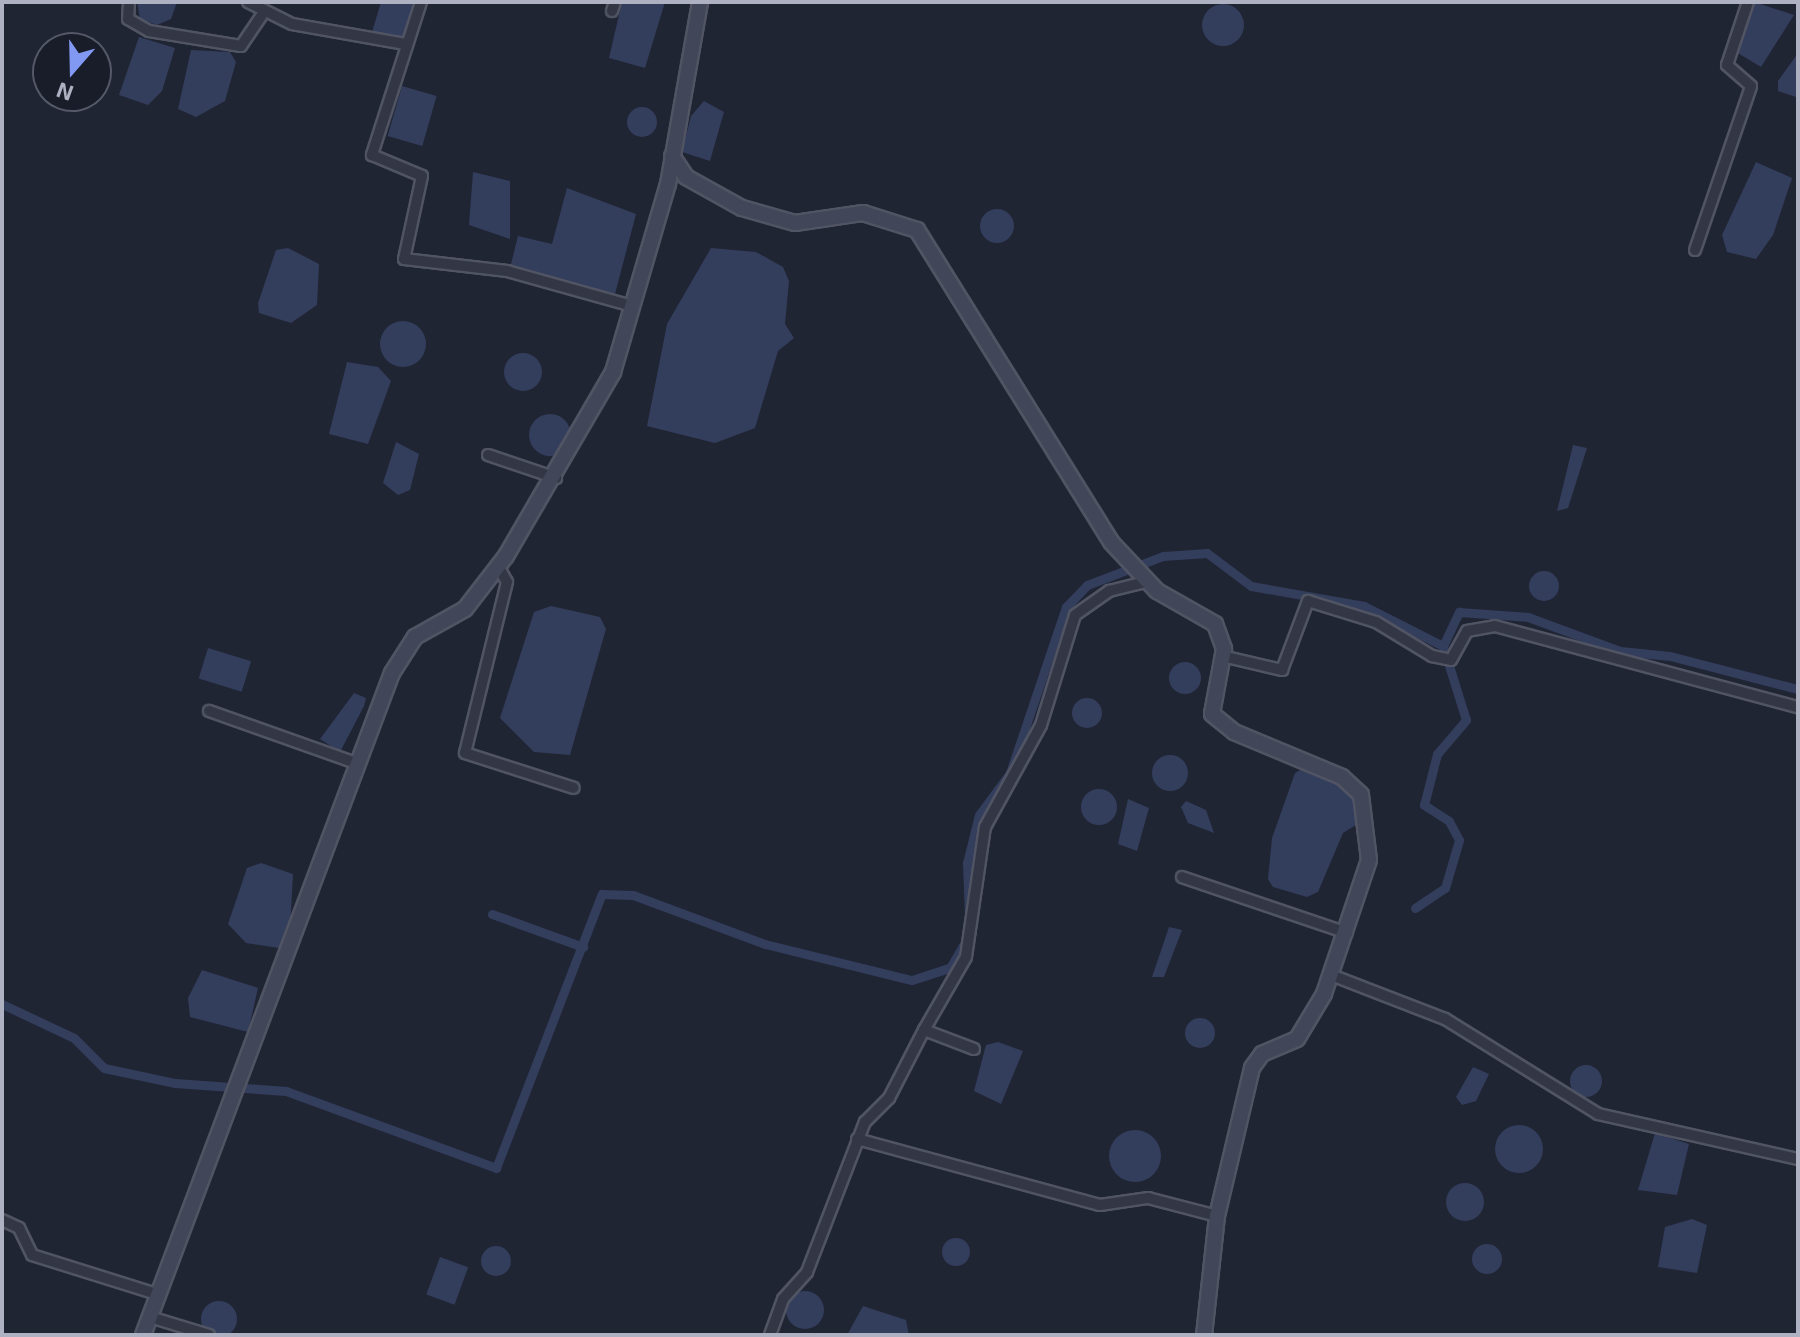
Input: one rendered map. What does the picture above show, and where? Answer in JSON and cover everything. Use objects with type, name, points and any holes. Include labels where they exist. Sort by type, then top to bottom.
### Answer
[{"type":"main road","points":[[143,1335],[245,1078],[356,763],[410,643],[465,609],[498,566],[556,478],[610,379],[672,156],[700,2]]},
{"type":"main road","points":[[672,156],[686,177],[742,208],[795,223],[863,213],[917,230],[1022,409],[1123,557],[1143,579],[1215,624],[1222,656],[1210,701],[1221,723],[1342,777],[1361,795],[1369,860],[1331,975],[1305,1030],[1252,1068],[1217,1216],[1204,1335]]},
{"type":"street","points":[[129,2],[128,19],[149,31],[241,46],[264,12]]},
{"type":"street","points":[[248,2],[264,12],[405,44]]},
{"type":"street","points":[[421,2],[419,23],[405,44],[372,155],[422,176],[404,259],[507,271],[632,306]]},
{"type":"street","points":[[1695,250],[1751,86],[1727,65],[1748,2]]},
{"type":"street","points":[[488,455],[556,478]]},
{"type":"street","points":[[498,566],[507,582],[465,753],[574,788]]},
{"type":"street","points":[[770,1335],[783,1299],[807,1272],[857,1139],[889,1098],[966,957],[985,827],[1041,725],[1075,615],[1109,591],[1143,579]]},
{"type":"street","points":[[1222,656],[1282,670],[1308,601],[1376,622],[1451,660],[1467,631],[1495,626],[1798,707]]},
{"type":"street","points":[[209,711],[356,763]]},
{"type":"street","points":[[1182,877],[1347,933]]},
{"type":"street","points":[[1331,975],[1445,1019],[1571,1104],[1798,1159]]},
{"type":"street","points":[[924,1030],[974,1049]]},
{"type":"street","points":[[857,1139],[1100,1205],[1148,1198],[1217,1216]]},
{"type":"street","points":[[2,1220],[19,1228],[32,1255],[160,1295]]},
{"type":"street","points":[[150,1317],[209,1335]]},
{"type":"water","points":[[137,2],[177,2],[171,19],[157,25],[140,19]]},
{"type":"water","points":[[381,2],[418,2],[404,38],[372,32]]},
{"type":"water","points":[[622,2],[665,2],[645,68],[609,58]]},
{"type":"water","points":[[1754,2],[1794,15],[1761,67],[1736,52]]},
{"type":"water","points":[[1223,4],[1238,10],[1244,25],[1238,40],[1223,46],[1208,40],[1202,25],[1208,10]]},
{"type":"water","points":[[139,37],[175,48],[162,91],[148,105],[119,95]]},
{"type":"water","points":[[191,50],[230,52],[236,62],[225,101],[196,117],[178,109]]},
{"type":"water","points":[[1798,53],[1796,97],[1778,91],[1778,81]]},
{"type":"water","points":[[402,86],[437,96],[422,146],[388,136]]},
{"type":"water","points":[[704,101],[724,112],[710,161],[682,152],[691,116]]},
{"type":"water","points":[[642,107],[653,111],[657,122],[653,133],[642,137],[631,133],[627,122],[631,111]]},
{"type":"water","points":[[1756,162],[1792,178],[1773,235],[1756,259],[1727,252],[1722,235]]},
{"type":"water","points":[[473,172],[510,181],[510,239],[469,225]]},
{"type":"water","points":[[567,188],[636,214],[615,294],[510,268],[518,236],[552,244]]},
{"type":"water","points":[[997,209],[1009,214],[1014,226],[1009,238],[997,243],[985,238],[980,226],[985,214]]},
{"type":"water","points":[[288,248],[319,264],[317,305],[291,323],[259,313],[258,303],[276,250]]},
{"type":"water","points":[[711,248],[756,252],[783,267],[789,281],[785,324],[794,338],[778,351],[755,428],[715,443],[647,426],[667,324]]},
{"type":"water","points":[[403,321],[419,328],[426,344],[419,360],[403,367],[387,360],[380,344],[387,328]]},
{"type":"water","points":[[523,353],[536,359],[542,372],[536,385],[523,391],[510,385],[504,372],[510,359]]},
{"type":"water","points":[[347,362],[378,367],[391,381],[368,444],[329,434]]},
{"type":"water","points":[[550,414],[565,420],[571,435],[565,450],[550,456],[535,450],[529,435],[535,420]]},
{"type":"water","points":[[396,442],[419,454],[410,490],[398,495],[383,483]]},
{"type":"water","points":[[1573,445],[1587,448],[1568,508],[1557,511]]},
{"type":"water","points":[[1544,571],[1555,575],[1559,586],[1555,597],[1544,601],[1533,597],[1529,586],[1533,575]]},
{"type":"water","points":[[551,606],[600,617],[606,629],[570,755],[534,752],[500,718],[534,612]]},
{"type":"water","points":[[208,648],[251,661],[242,692],[199,679]]},
{"type":"water","points":[[1185,662],[1196,667],[1201,678],[1196,689],[1185,694],[1174,689],[1169,678],[1174,667]]},
{"type":"water","points":[[354,693],[366,698],[340,752],[320,739]]},
{"type":"water","points":[[1087,698],[1098,702],[1102,713],[1098,724],[1087,728],[1076,724],[1072,713],[1076,702]]},
{"type":"water","points":[[1170,755],[1182,761],[1188,773],[1182,785],[1170,791],[1158,785],[1152,773],[1158,761]]},
{"type":"water","points":[[1305,767],[1336,778],[1355,797],[1359,823],[1343,833],[1318,892],[1307,897],[1273,887],[1268,879],[1272,838],[1295,773]]},
{"type":"water","points":[[1099,789],[1112,794],[1117,807],[1112,820],[1099,825],[1086,820],[1081,807],[1086,794]]},
{"type":"water","points":[[1128,799],[1149,808],[1137,851],[1118,844]]},
{"type":"water","points":[[1186,801],[1206,810],[1214,833],[1188,823],[1181,807]]},
{"type":"water","points":[[261,863],[293,874],[290,929],[279,948],[246,943],[228,924],[247,868]]},
{"type":"water","points":[[1169,927],[1182,930],[1164,977],[1152,977]]},
{"type":"water","points":[[202,970],[258,988],[248,1032],[190,1017],[188,998]]},
{"type":"water","points":[[1200,1018],[1211,1022],[1215,1033],[1211,1044],[1200,1048],[1189,1044],[1185,1033],[1189,1022]]},
{"type":"water","points":[[998,1042],[1023,1051],[1001,1104],[974,1091],[986,1045]]},
{"type":"water","points":[[1586,1065],[1597,1070],[1602,1081],[1597,1092],[1586,1097],[1575,1092],[1570,1081],[1575,1070]]},
{"type":"water","points":[[1473,1067],[1489,1074],[1476,1101],[1462,1105],[1456,1097]]},
{"type":"water","points":[[1519,1125],[1536,1132],[1543,1149],[1536,1166],[1519,1173],[1502,1166],[1495,1149],[1502,1132]]},
{"type":"water","points":[[1135,1130],[1154,1137],[1161,1156],[1154,1175],[1135,1182],[1116,1175],[1109,1156],[1116,1137]]},
{"type":"water","points":[[1655,1133],[1689,1144],[1677,1195],[1638,1190]]},
{"type":"water","points":[[1465,1183],[1478,1189],[1484,1202],[1478,1215],[1465,1221],[1452,1215],[1446,1202],[1452,1189]]},
{"type":"water","points":[[1692,1219],[1707,1225],[1697,1273],[1658,1267],[1665,1227]]},
{"type":"water","points":[[956,1238],[966,1242],[970,1252],[966,1262],[956,1266],[946,1262],[942,1252],[946,1242]]},
{"type":"water","points":[[1487,1244],[1493,1245],[1501,1253],[1501,1265],[1493,1273],[1487,1274],[1481,1273],[1473,1265],[1472,1259],[1473,1253],[1481,1245]]},
{"type":"water","points":[[496,1246],[506,1251],[511,1261],[506,1271],[496,1276],[486,1271],[481,1261],[486,1251]]},
{"type":"water","points":[[440,1257],[468,1267],[455,1305],[426,1295]]},
{"type":"water","points":[[805,1291],[818,1297],[824,1310],[818,1323],[805,1329],[792,1323],[786,1310],[792,1297]]},
{"type":"water","points":[[219,1301],[232,1306],[237,1319],[232,1332],[219,1337],[206,1332],[201,1319],[206,1306]]},
{"type":"water","points":[[863,1306],[906,1320],[909,1335],[847,1335]]},
{"type":"waterway","points":[[969,915],[967,863],[979,815],[1010,773],[1066,607],[1087,585],[1163,556],[1207,553],[1251,586],[1364,606],[1443,646]]},
{"type":"waterway","points":[[1415,908],[1445,888],[1459,840],[1449,821],[1424,805],[1437,754],[1466,720],[1443,646],[1459,612],[1528,617],[1620,651],[1670,656],[1798,689]]},
{"type":"waterway","points":[[2,1004],[74,1038],[104,1068],[175,1083],[286,1091],[496,1168],[602,894],[633,895],[765,944],[912,980],[950,968],[967,938]]},
{"type":"waterway","points":[[492,914],[583,947]]}]
